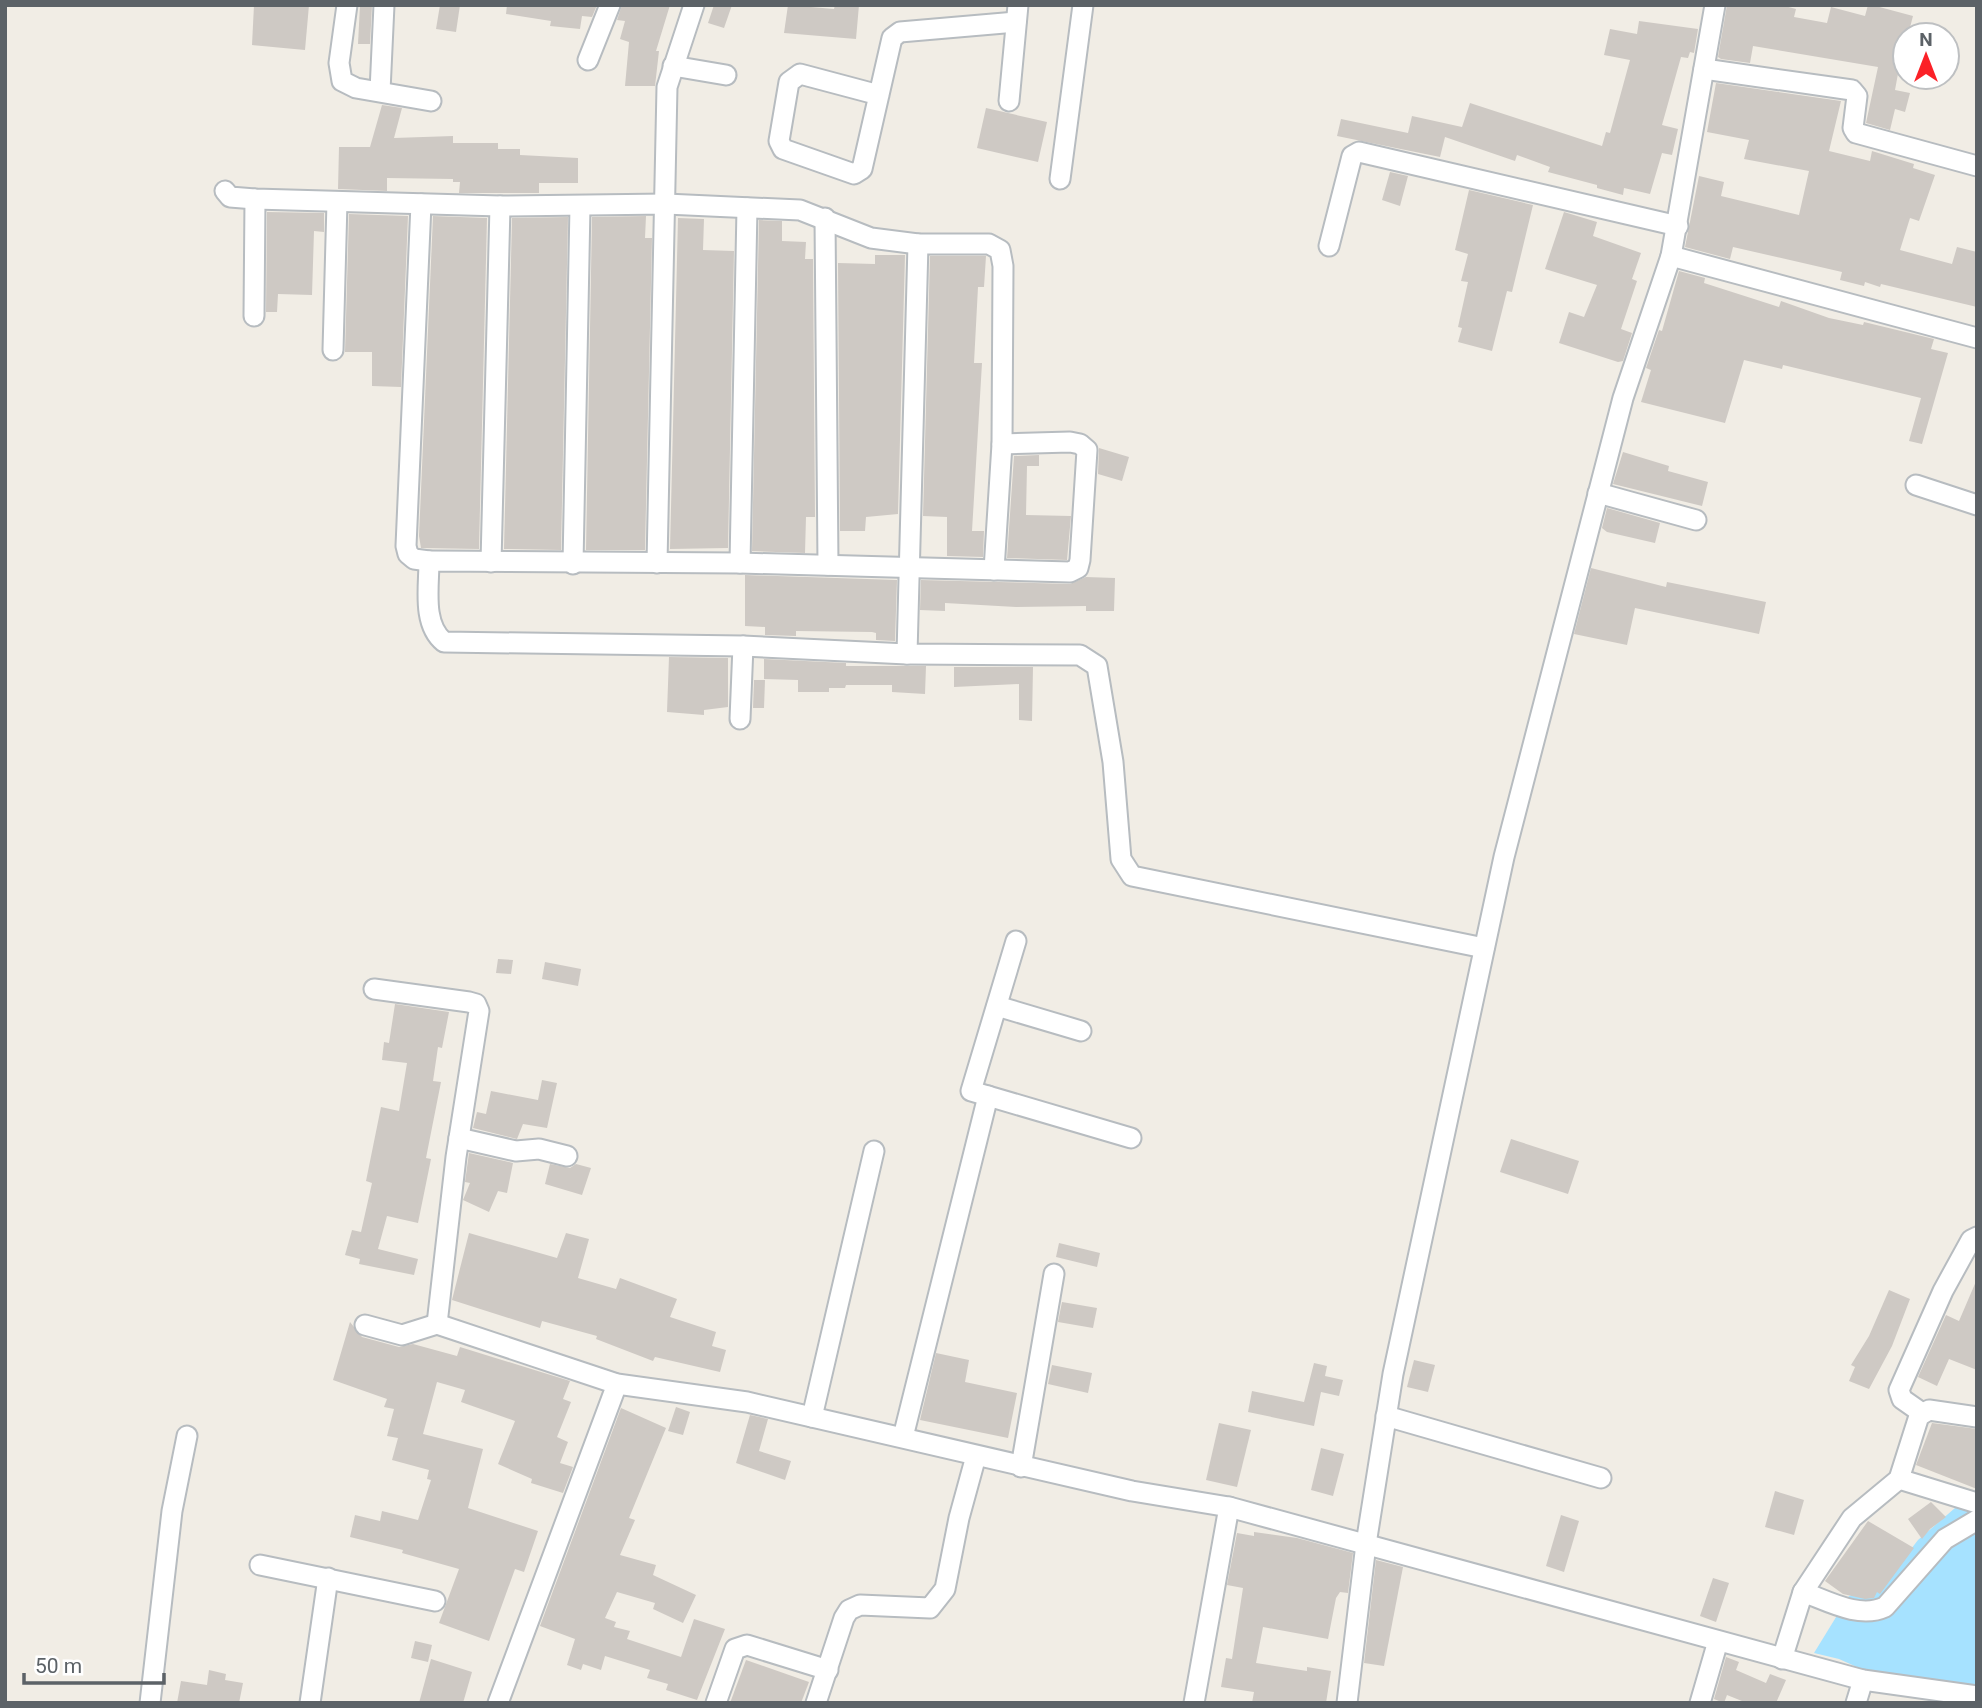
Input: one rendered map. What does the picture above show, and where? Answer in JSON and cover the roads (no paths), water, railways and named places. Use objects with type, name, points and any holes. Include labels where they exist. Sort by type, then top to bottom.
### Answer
[{"type":"street","points":[[347,5],[339,63],[342,81],[356,88],[431,101]]},
{"type":"street","points":[[380,91],[384,5]]},
{"type":"street","points":[[588,60],[610,5]]},
{"type":"street","points":[[657,563],[667,87],[694,5]]},
{"type":"street","points":[[1060,179],[1083,5]]},
{"type":"street","points":[[1347,1703],[1366,1544],[1386,1416],[1484,948],[1504,857],[1623,398],[1671,256],[1715,5]]},
{"type":"street","points":[[879,95],[800,74],[794,76],[789,82],[779,141],[783,149],[853,174],[862,169],[879,95],[892,37],[900,32],[1017,14],[1009,101]]},
{"type":"street","points":[[673,66],[726,75]]},
{"type":"street","points":[[1704,69],[1852,90],[1857,96],[1853,128],[1856,133],[1977,166]]},
{"type":"street","points":[[1329,246],[1352,156],[1359,152],[1678,226]]},
{"type":"street","points":[[225,191],[230,197],[256,200],[500,206],[666,204],[800,210],[872,238],[918,244],[989,244],[1000,250],[1003,266],[1002,444],[994,570]]},
{"type":"street","points":[[254,316],[256,200]]},
{"type":"street","points":[[333,350],[337,202]]},
{"type":"street","points":[[421,204],[406,546],[408,554],[414,559],[573,564],[740,563],[1070,572],[1078,568],[1087,450],[1080,443],[1070,442],[1002,444]]},
{"type":"street","points":[[491,562],[500,206]]},
{"type":"street","points":[[573,564],[580,206]]},
{"type":"street","points":[[740,563],[747,208]]},
{"type":"street","points":[[825,218],[828,565]]},
{"type":"street","points":[[907,654],[918,244]]},
{"type":"street","points":[[1671,256],[1977,338]]},
{"type":"street","points":[[1916,485],[1977,505]]},
{"type":"street","points":[[1598,493],[1696,520]]},
{"type":"street","points":[[429,561],[430,624],[434,634],[444,642],[743,646],[907,654],[1080,655],[1092,660],[1097,666],[1113,762],[1121,859],[1132,876],[1484,948]]},
{"type":"street","points":[[740,719],[743,646]]},
{"type":"street","points":[[1016,941],[971,1091],[1130,1138]]},
{"type":"street","points":[[374,989],[476,1004],[479,1012],[459,1138],[437,1324]]},
{"type":"street","points":[[997,1006],[1081,1031]]},
{"type":"street","points":[[903,1437],[988,1096]]},
{"type":"street","points":[[459,1138],[516,1151],[539,1149],[568,1156]]},
{"type":"street","points":[[812,1418],[874,1152]]},
{"type":"street","points":[[1922,1413],[1902,1399],[1899,1390],[1943,1291],[1971,1240],[1977,1237]]},
{"type":"street","points":[[1021,1467],[1054,1274]]},
{"type":"street","points":[[365,1325],[402,1335],[437,1324],[617,1384],[747,1402],[1021,1467],[1132,1491],[1229,1507],[1863,1680],[1977,1696]]},
{"type":"street","points":[[498,1703],[617,1384]]},
{"type":"street","points":[[1782,1659],[1803,1592],[1852,1517],[1899,1479],[1922,1413],[1929,1410],[1975,1412]]},
{"type":"street","points":[[1386,1416],[1601,1478]]},
{"type":"street","points":[[150,1703],[170,1524],[187,1436]]},
{"type":"street","points":[[816,1703],[849,1610],[860,1605],[930,1608],[938,1600],[945,1589],[976,1456]]},
{"type":"street","points":[[1899,1479],[1977,1503]]},
{"type":"street","points":[[1194,1703],[1229,1507]]},
{"type":"street","points":[[1803,1592],[1860,1612],[1875,1612],[1885,1607],[1945,1539],[1977,1520]]},
{"type":"street","points":[[260,1565],[435,1601]]},
{"type":"street","points":[[310,1703],[328,1578]]},
{"type":"street","points":[[1700,1703],[1718,1641]]},
{"type":"street","points":[[716,1703],[735,1649],[740,1645],[828,1670]]},
{"type":"street","points":[[1856,1703],[1863,1680]]},
{"type":"water","points":[[1977,1489],[1977,1696],[1897,1685],[1839,1659],[1814,1653],[1849,1596],[1885,1583],[1918,1540]]}]
